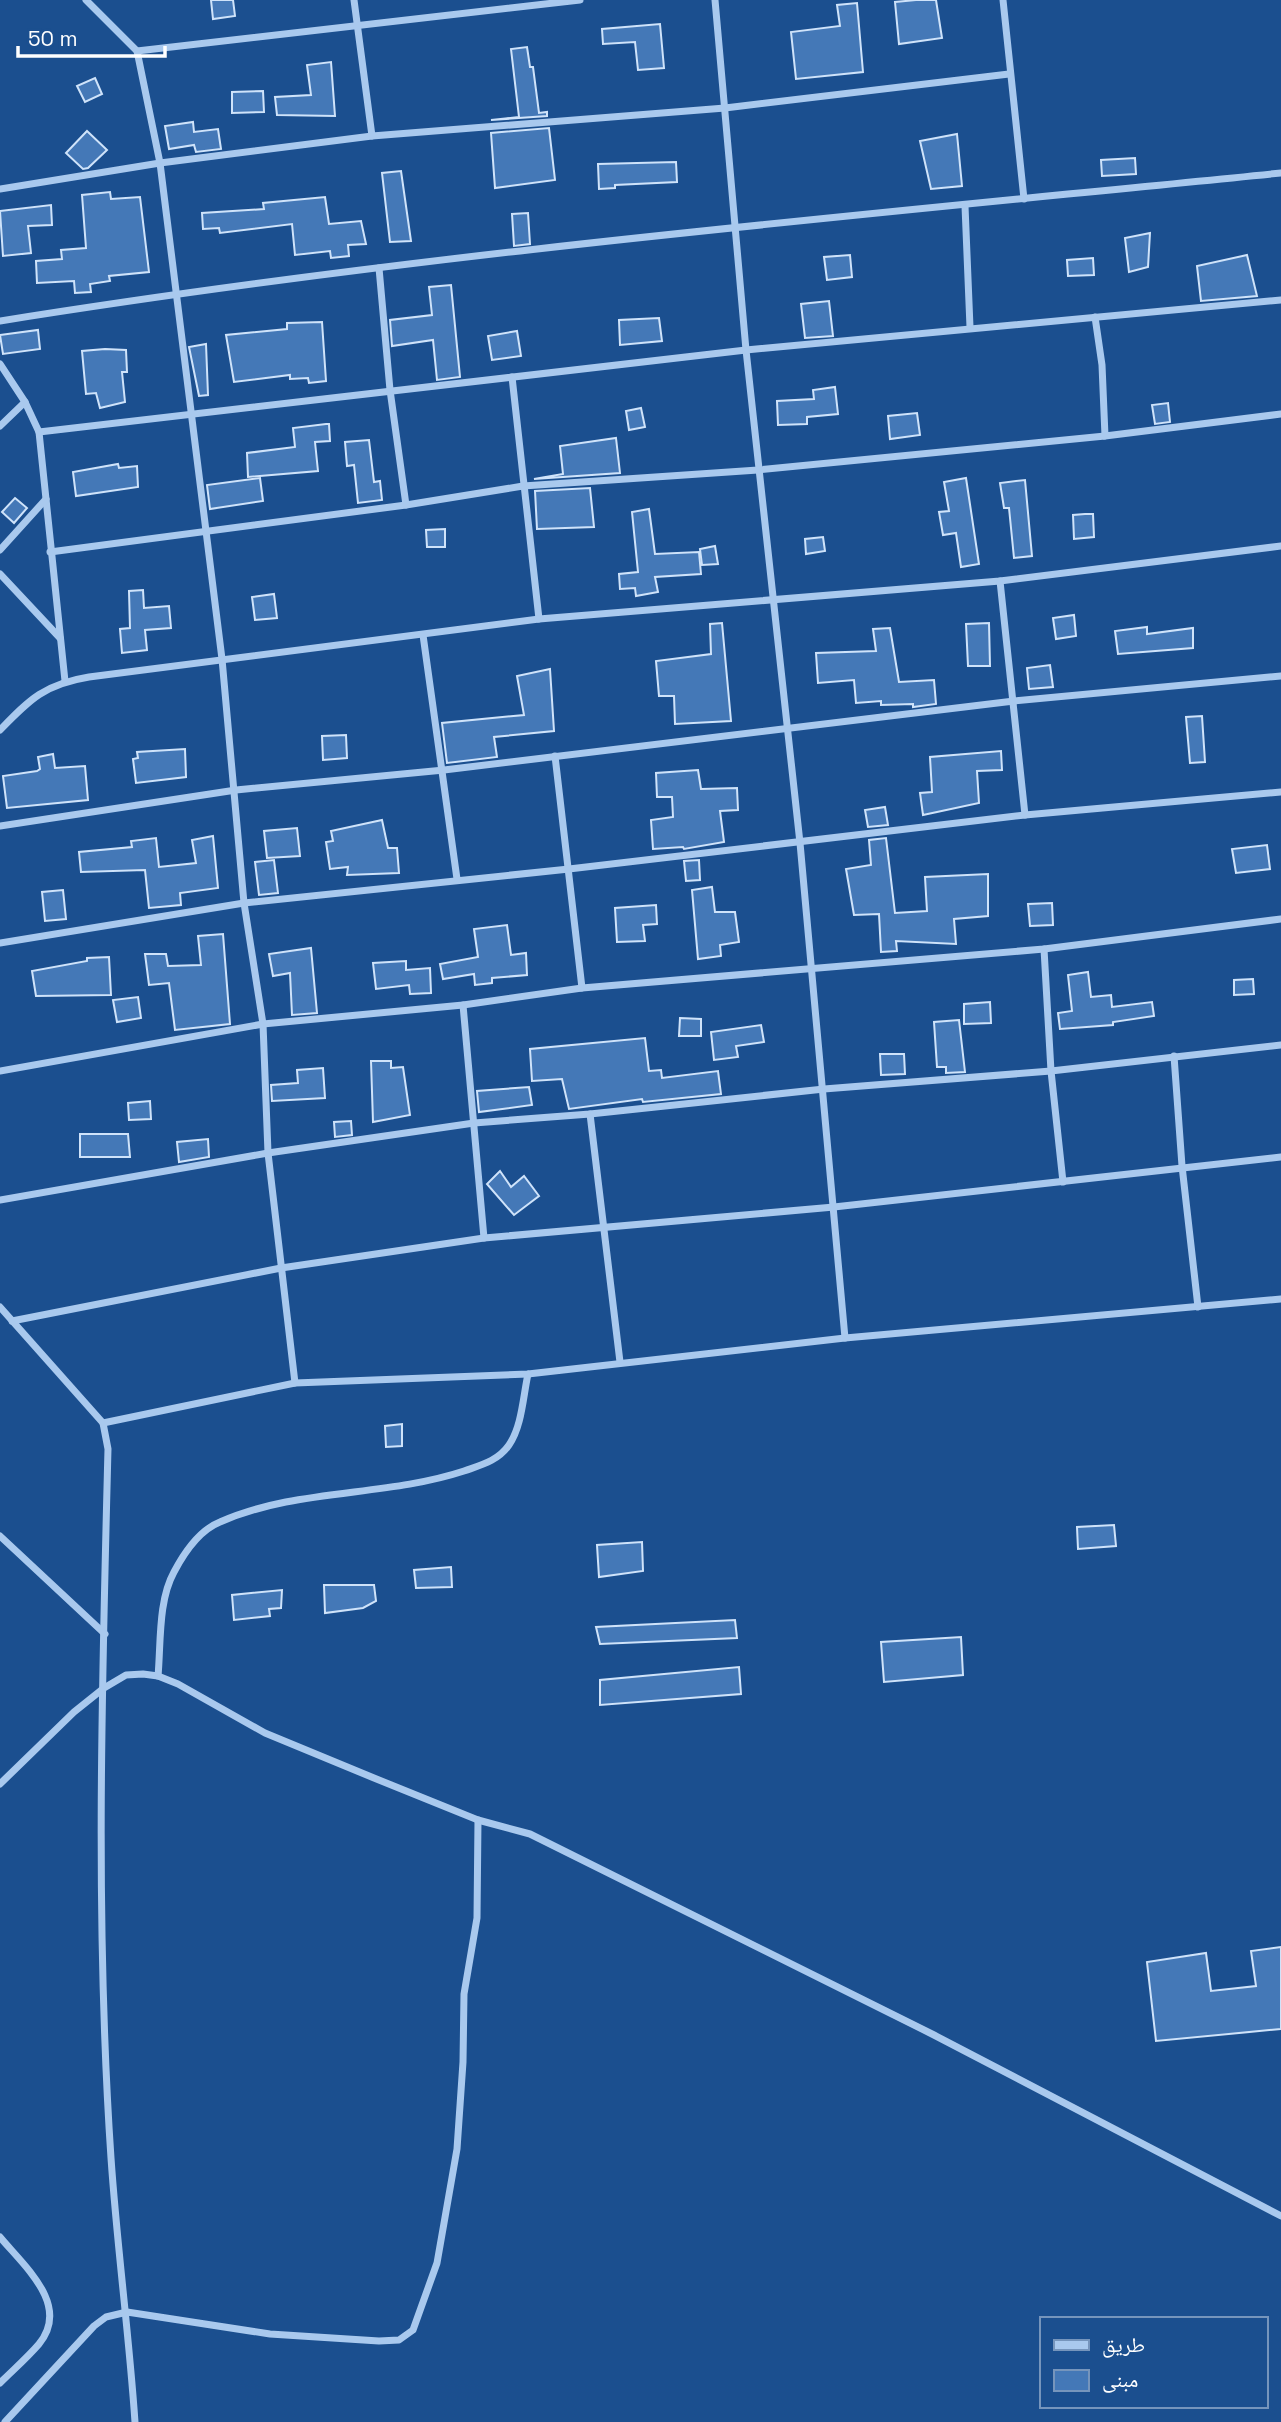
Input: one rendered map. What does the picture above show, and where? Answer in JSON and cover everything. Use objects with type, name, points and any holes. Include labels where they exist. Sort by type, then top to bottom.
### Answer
[{"type":"street","points":[[86,0],[136,51],[160,163],[222,659],[236,790],[244,903],[262,1024],[268,1153],[295,1383]]},
{"type":"street","points":[[354,0],[372,136]]},
{"type":"street","points":[[136,51],[580,0]]},
{"type":"street","points":[[715,0],[758,470],[775,602],[824,1089],[845,1338]]},
{"type":"street","points":[[1003,0],[1024,199]]},
{"type":"street","points":[[0,189],[160,163],[372,136],[725,108],[1009,74]]},
{"type":"street","points":[[0,321],[178,293],[379,268],[735,228],[1281,173]]},
{"type":"street","points":[[965,206],[971,327]]},
{"type":"street","points":[[379,268],[390,390],[406,505]]},
{"type":"street","points":[[39,432],[746,350],[1281,300]]},
{"type":"street","points":[[1095,317],[1102,365],[1105,436]]},
{"type":"street","points":[[0,365],[25,402],[39,432],[65,681]]},
{"type":"street","points":[[512,377],[539,619]]},
{"type":"street","points":[[0,426],[25,402]]},
{"type":"street","points":[[50,552],[406,505],[523,486],[758,470],[1105,436],[1281,414]]},
{"type":"street","points":[[0,550],[46,499]]},
{"type":"street","points":[[0,730],[29,699],[65,681],[539,619],[775,602],[1000,581],[1281,546]]},
{"type":"street","points":[[0,574],[60,639]]},
{"type":"street","points":[[1000,581],[1025,815]]},
{"type":"street","points":[[424,635],[457,880]]},
{"type":"street","points":[[0,826],[236,790],[443,770],[1014,701],[1281,676]]},
{"type":"street","points":[[555,756],[582,988]]},
{"type":"street","points":[[0,943],[244,903],[800,843],[1025,815],[1281,792]]},
{"type":"street","points":[[0,1071],[262,1024],[463,1005],[582,988],[1044,949],[1281,919]]},
{"type":"street","points":[[1044,949],[1051,1071],[1063,1182]]},
{"type":"street","points":[[463,1005],[484,1238]]},
{"type":"street","points":[[0,1200],[268,1153],[474,1123],[590,1114],[824,1089],[1051,1071],[1281,1045]]},
{"type":"street","points":[[1174,1056],[1182,1166],[1198,1307]]},
{"type":"street","points":[[590,1114],[620,1362]]},
{"type":"street","points":[[12,1321],[281,1268],[484,1238],[834,1207],[1281,1157]]},
{"type":"street","points":[[103,1423],[295,1383],[528,1374],[845,1338],[1281,1299]]},
{"type":"street","points":[[0,1307],[103,1423],[108,1448],[102,1836],[107,2056],[111,2159],[135,2422]]},
{"type":"street","points":[[158,1676],[166,1594],[173,1573],[203,1533],[219,1522],[278,1504],[438,1479],[494,1461],[509,1445],[518,1426],[528,1374]]},
{"type":"street","points":[[0,1536],[105,1634]]},
{"type":"street","points":[[0,1784],[74,1712],[104,1688],[126,1675],[158,1676],[265,1733],[478,1820],[530,1834],[934,2035],[1281,2216]]},
{"type":"street","points":[[5,2422],[94,2326],[106,2317],[127,2312],[270,2334],[379,2341],[399,2340],[413,2329],[437,2263],[457,2149],[464,1994],[477,1918],[478,1820]]},
{"type":"street","points":[[0,2237],[46,2293],[49,2323],[40,2343],[0,2383]]},
{"type":"building","points":[[211,0],[233,0],[235,16],[213,19]]},
{"type":"building","points":[[936,0],[942,38],[899,44],[895,2]]},
{"type":"building","points":[[857,3],[863,72],[796,79],[791,32],[840,26],[837,5]]},
{"type":"building","points":[[660,24],[664,68],[638,70],[635,42],[603,44],[602,29]]},
{"type":"building","points":[[527,47],[530,67],[533,67],[539,113],[547,112],[547,116],[491,120],[519,117],[511,49]]},
{"type":"building","points":[[331,62],[335,116],[277,115],[275,97],[311,95],[307,65]]},
{"type":"building","points":[[95,78],[102,94],[85,102],[77,86]]},
{"type":"building","points":[[263,91],[264,112],[232,113],[232,92]]},
{"type":"building","points":[[193,122],[194,132],[218,129],[221,149],[196,152],[194,145],[169,149],[165,126]]},
{"type":"building","points":[[549,128],[555,180],[495,188],[491,133]]},
{"type":"building","points":[[87,131],[107,150],[88,168],[83,169],[66,153]]},
{"type":"building","points":[[957,134],[962,186],[931,189],[920,141]]},
{"type":"building","points":[[1135,158],[1136,174],[1102,176],[1101,160]]},
{"type":"building","points":[[676,162],[677,182],[615,185],[615,188],[599,189],[598,164]]},
{"type":"building","points":[[401,171],[411,241],[390,242],[382,173]]},
{"type":"building","points":[[110,192],[111,199],[140,197],[149,272],[109,276],[110,281],[90,284],[91,292],[75,293],[74,281],[37,283],[36,261],[62,259],[61,250],[86,248],[82,195]]},
{"type":"building","points":[[325,197],[329,224],[361,221],[366,244],[348,245],[349,256],[331,258],[330,251],[295,255],[292,224],[220,233],[219,228],[203,229],[202,213],[264,209],[263,203]]},
{"type":"building","points":[[51,205],[52,225],[28,226],[31,253],[3,256],[0,211]]},
{"type":"building","points":[[528,213],[530,244],[514,246],[512,214]]},
{"type":"building","points":[[1150,233],[1148,267],[1129,272],[1125,238]]},
{"type":"building","points":[[850,255],[852,277],[827,280],[824,257]]},
{"type":"building","points":[[1247,255],[1257,296],[1201,301],[1197,266]]},
{"type":"building","points":[[1093,258],[1094,275],[1068,276],[1067,260]]},
{"type":"building","points":[[451,285],[460,377],[437,380],[433,340],[392,346],[390,320],[432,315],[429,287]]},
{"type":"building","points":[[829,301],[833,336],[805,338],[801,304]]},
{"type":"building","points":[[659,318],[662,341],[620,345],[619,320]]},
{"type":"building","points":[[322,322],[326,381],[309,383],[308,378],[290,379],[290,375],[234,382],[226,335],[287,329],[287,323]]},
{"type":"building","points":[[38,330],[40,349],[3,354],[0,335]]},
{"type":"building","points":[[517,331],[521,356],[492,360],[488,336]]},
{"type":"building","points":[[206,344],[208,395],[199,396],[189,347]]},
{"type":"building","points":[[126,350],[127,372],[122,372],[125,402],[100,408],[96,393],[86,394],[82,351]]},
{"type":"building","points":[[835,387],[838,414],[807,417],[807,424],[778,425],[777,401],[814,399],[813,390]]},
{"type":"building","points":[[1168,403],[1170,422],[1155,424],[1152,405]]},
{"type":"building","points":[[641,408],[645,427],[629,430],[626,411]]},
{"type":"building","points":[[917,413],[920,435],[890,439],[888,416]]},
{"type":"building","points":[[329,424],[330,441],[315,442],[318,471],[248,477],[247,453],[295,447],[293,428]]},
{"type":"building","points":[[616,438],[620,473],[534,479],[563,474],[560,446]]},
{"type":"building","points":[[369,440],[374,482],[380,481],[382,500],[358,503],[354,465],[347,466],[345,442]]},
{"type":"building","points":[[118,464],[119,468],[137,466],[138,487],[76,496],[73,472]]},
{"type":"building","points":[[260,478],[263,501],[210,509],[207,485]]},
{"type":"building","points":[[966,478],[979,564],[961,567],[956,533],[943,535],[939,512],[949,511],[944,482]]},
{"type":"building","points":[[1025,480],[1032,556],[1014,558],[1009,508],[1004,508],[1000,483]]},
{"type":"building","points":[[590,488],[594,527],[537,529],[535,491]]},
{"type":"building","points":[[15,498],[27,508],[14,523],[2,512]]},
{"type":"building","points":[[649,509],[655,554],[699,552],[701,574],[655,577],[658,592],[636,596],[635,588],[620,589],[619,574],[638,572],[632,512]]},
{"type":"building","points":[[1093,514],[1094,537],[1074,539],[1073,515]]},
{"type":"building","points":[[445,529],[445,547],[427,547],[426,530]]},
{"type":"building","points":[[823,537],[825,551],[806,554],[805,539]]},
{"type":"building","points":[[715,546],[718,564],[702,565],[700,549]]},
{"type":"building","points":[[143,590],[144,608],[169,606],[171,628],[145,630],[147,650],[122,653],[120,629],[130,628],[129,591]]},
{"type":"building","points":[[274,594],[277,618],[255,620],[252,597]]},
{"type":"building","points":[[1074,615],[1076,636],[1056,639],[1053,618]]},
{"type":"building","points":[[722,623],[731,721],[675,724],[674,696],[659,696],[656,661],[711,654],[710,624]]},
{"type":"building","points":[[989,623],[990,666],[968,666],[966,624]]},
{"type":"building","points":[[1147,627],[1147,634],[1193,628],[1193,648],[1118,654],[1115,631]]},
{"type":"building","points":[[890,628],[899,682],[934,680],[936,704],[913,707],[913,704],[881,705],[881,701],[856,703],[854,680],[818,683],[816,653],[876,651],[873,629]]},
{"type":"building","points":[[1050,665],[1053,687],[1029,689],[1027,668]]},
{"type":"building","points":[[550,669],[554,731],[494,737],[497,757],[447,763],[442,723],[524,715],[517,676]]},
{"type":"building","points":[[1202,716],[1205,762],[1190,763],[1186,717]]},
{"type":"building","points":[[346,735],[347,758],[323,760],[322,736]]},
{"type":"building","points":[[185,749],[186,777],[136,783],[133,759],[138,758],[137,752]]},
{"type":"building","points":[[1001,751],[1002,770],[977,771],[979,803],[923,815],[920,793],[932,792],[930,757]]},
{"type":"building","points":[[53,754],[55,768],[85,766],[88,800],[7,808],[3,776],[37,771],[40,769],[38,757]]},
{"type":"building","points":[[698,770],[701,789],[737,788],[738,810],[720,811],[724,842],[684,849],[653,849],[651,820],[673,817],[672,797],[657,797],[656,773]]},
{"type":"building","points":[[885,807],[888,825],[868,827],[865,810]]},
{"type":"building","points":[[382,820],[388,848],[397,848],[399,873],[347,875],[348,867],[330,869],[326,842],[333,841],[331,831]]},
{"type":"building","points":[[297,828],[300,856],[267,858],[264,831]]},
{"type":"building","points":[[213,836],[218,888],[180,893],[181,905],[149,908],[145,870],[81,872],[79,852],[132,847],[131,841],[156,838],[159,867],[196,863],[192,840]]},
{"type":"building","points":[[886,838],[895,913],[927,911],[925,877],[988,874],[988,916],[954,919],[956,944],[896,941],[897,951],[881,952],[879,914],[854,915],[846,869],[871,865],[869,840]]},
{"type":"building","points":[[1267,845],[1270,869],[1236,873],[1232,849]]},
{"type":"building","points":[[274,860],[278,893],[259,895],[255,862]]},
{"type":"building","points":[[699,860],[700,880],[686,881],[684,861]]},
{"type":"building","points":[[712,887],[715,912],[735,912],[739,942],[720,945],[721,956],[698,959],[692,890]]},
{"type":"building","points":[[63,890],[66,919],[45,921],[42,892]]},
{"type":"building","points":[[1052,903],[1053,925],[1030,926],[1028,904]]},
{"type":"building","points":[[656,905],[657,924],[643,925],[645,941],[617,942],[615,908]]},
{"type":"building","points":[[507,925],[511,955],[526,953],[527,975],[492,978],[492,983],[475,985],[474,974],[443,979],[440,964],[478,957],[474,929]]},
{"type":"building","points":[[223,934],[230,1024],[175,1030],[169,983],[149,985],[145,954],[166,954],[168,966],[201,965],[198,936]]},
{"type":"building","points":[[311,948],[317,1013],[292,1015],[290,973],[273,976],[269,954]]},
{"type":"building","points":[[109,957],[111,995],[36,996],[32,971],[87,961],[87,958]]},
{"type":"building","points":[[406,961],[406,970],[430,968],[431,993],[410,994],[409,985],[376,989],[373,963]]},
{"type":"building","points":[[1088,972],[1091,997],[1111,995],[1112,1007],[1152,1002],[1154,1016],[1113,1022],[1113,1025],[1060,1029],[1058,1013],[1072,1011],[1068,975]]},
{"type":"building","points":[[1253,979],[1254,994],[1234,995],[1234,980]]},
{"type":"building","points":[[138,997],[141,1018],[117,1022],[113,1000]]},
{"type":"building","points":[[990,1002],[991,1023],[964,1024],[964,1004]]},
{"type":"building","points":[[680,1018],[701,1019],[701,1036],[679,1036]]},
{"type":"building","points":[[959,1020],[965,1072],[946,1073],[946,1067],[937,1067],[934,1022]]},
{"type":"building","points":[[761,1025],[764,1042],[736,1046],[738,1057],[714,1060],[711,1032]]},
{"type":"building","points":[[645,1038],[649,1071],[661,1070],[662,1078],[718,1071],[721,1094],[643,1102],[642,1099],[569,1109],[562,1079],[532,1081],[530,1049]]},
{"type":"building","points":[[880,1054],[904,1054],[905,1074],[881,1075]]},
{"type":"building","points":[[371,1061],[391,1061],[391,1068],[403,1067],[410,1115],[373,1122]]},
{"type":"building","points":[[323,1068],[325,1098],[272,1101],[271,1085],[298,1083],[297,1070]]},
{"type":"building","points":[[529,1087],[532,1105],[479,1112],[477,1091]]},
{"type":"building","points":[[150,1101],[151,1119],[129,1120],[128,1103]]},
{"type":"building","points":[[351,1121],[352,1135],[335,1137],[334,1122]]},
{"type":"building","points":[[80,1134],[128,1134],[130,1157],[80,1157]]},
{"type":"building","points":[[208,1139],[209,1157],[179,1162],[177,1142]]},
{"type":"building","points":[[500,1171],[511,1187],[524,1176],[539,1196],[514,1215],[487,1184]]},
{"type":"building","points":[[402,1424],[402,1446],[386,1447],[385,1426]]},
{"type":"building","points":[[1114,1525],[1116,1546],[1078,1549],[1077,1527]]},
{"type":"building","points":[[642,1542],[643,1571],[599,1577],[597,1545]]},
{"type":"building","points":[[451,1567],[452,1587],[416,1588],[414,1570]]},
{"type":"building","points":[[324,1585],[374,1585],[376,1601],[363,1608],[325,1613]]},
{"type":"building","points":[[282,1590],[281,1608],[269,1609],[270,1616],[234,1620],[232,1595]]},
{"type":"building","points":[[735,1620],[737,1638],[600,1644],[596,1627]]},
{"type":"building","points":[[961,1637],[963,1675],[884,1682],[881,1642]]},
{"type":"building","points":[[739,1667],[741,1694],[600,1705],[600,1680]]},
{"type":"building","points":[[1281,1947],[1281,2029],[1156,2041],[1147,1962],[1206,1953],[1211,1991],[1256,1986],[1251,1951]]}]
